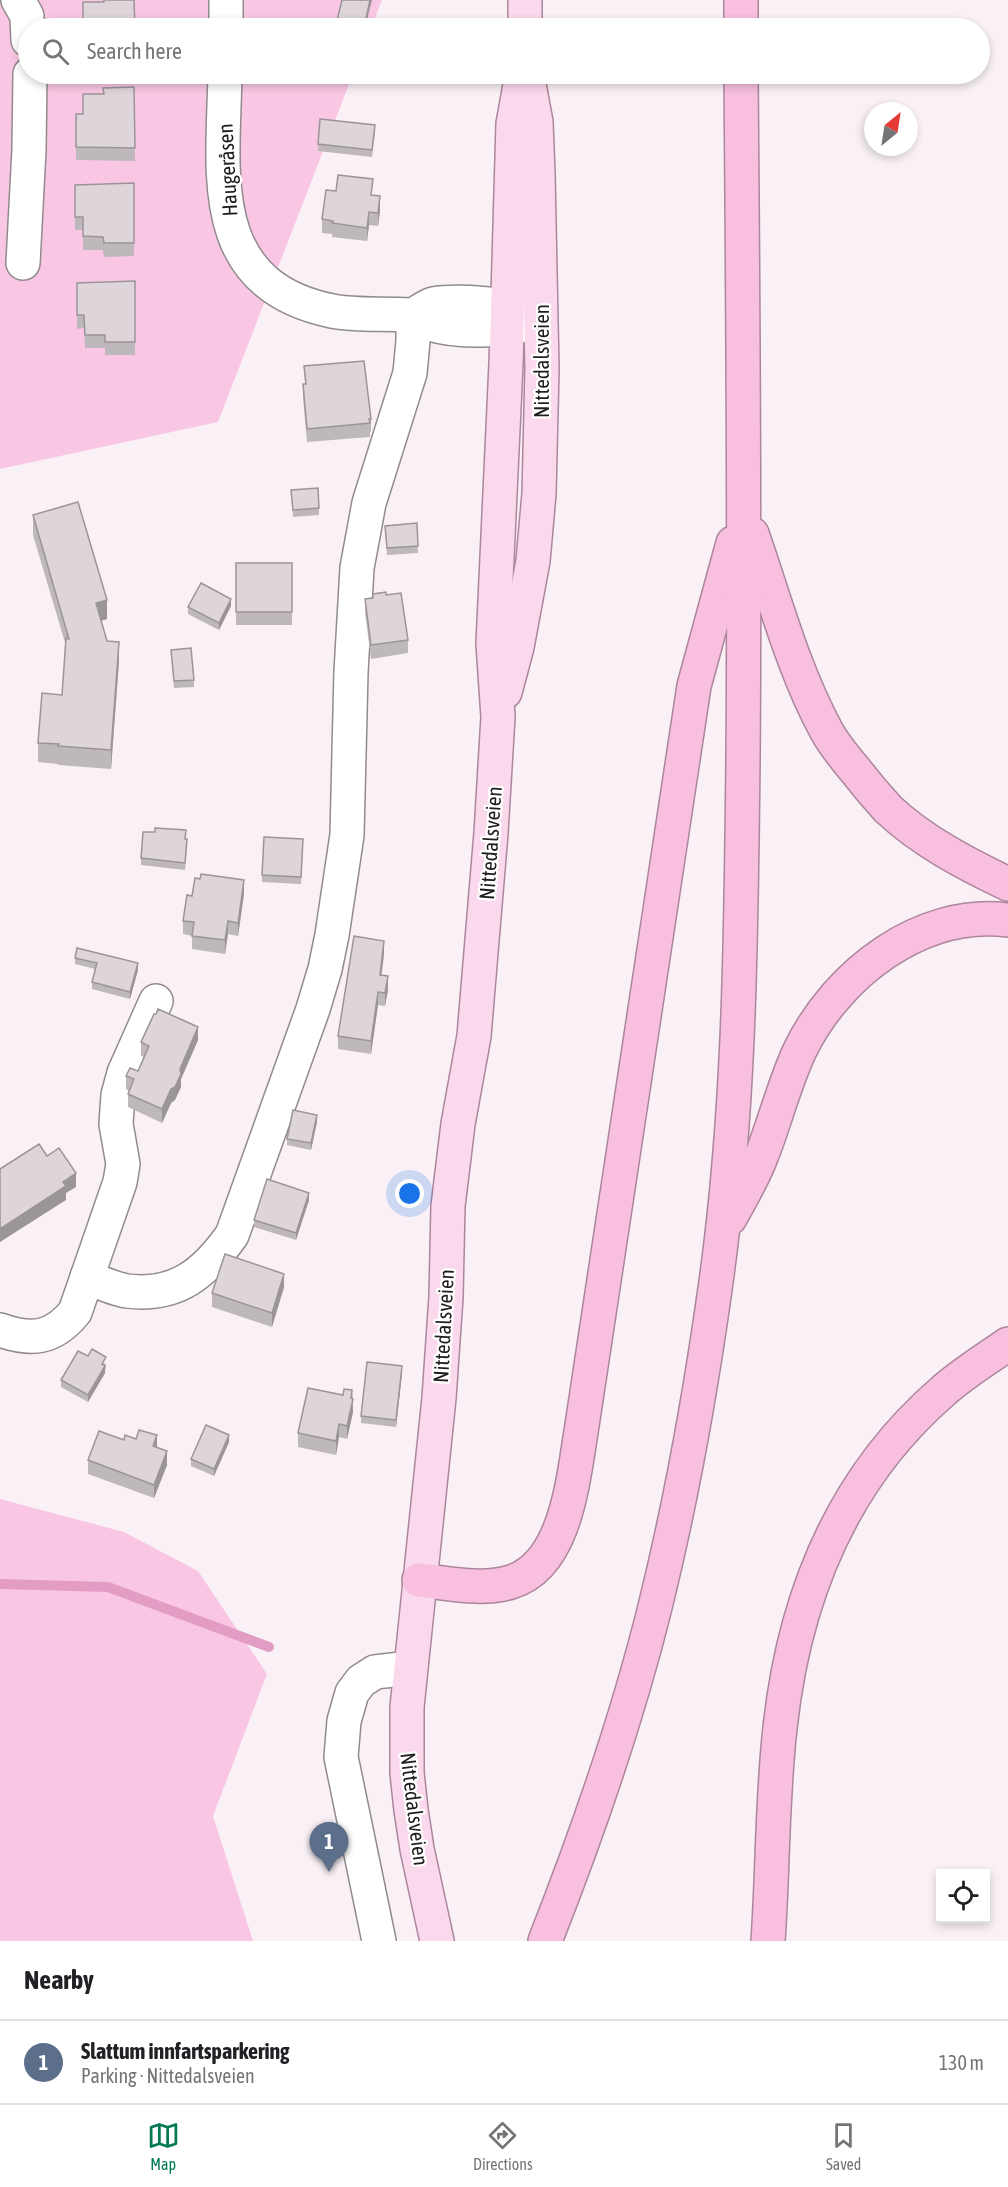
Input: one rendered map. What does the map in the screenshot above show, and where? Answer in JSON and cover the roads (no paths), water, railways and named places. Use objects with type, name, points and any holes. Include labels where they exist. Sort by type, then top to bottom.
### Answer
[{"type":"highway","points":[[741,0],[741,18]]},
{"type":"highway","points":[[545,1941],[576,1862],[614,1748],[654,1610],[685,1476],[711,1317],[721,1236],[735,1055],[740,942],[743,510],[741,84]]},
{"type":"highway","points":[[743,510],[803,679],[827,732],[854,770],[889,809],[938,846],[972,867],[1008,884]]},
{"type":"highway","points":[[419,1580],[474,1586],[511,1582],[527,1574],[539,1563],[551,1548],[560,1529],[572,1483],[581,1432],[694,686],[743,510]]},
{"type":"highway","points":[[721,1236],[760,1159],[790,1072],[801,1048],[828,1006],[848,983],[886,952],[932,929],[974,920],[1008,920]]},
{"type":"highway","points":[[768,1941],[776,1765],[783,1701],[793,1642],[821,1558],[833,1530],[863,1482],[902,1431],[922,1410],[962,1376],[1008,1344]]},
{"type":"main road","points":[[525,0],[525,18]]},
{"type":"main road","name":"Nittedalsveien","points":[[438,1938],[417,1849],[406,1773],[406,1736],[410,1668],[442,1363],[448,1206],[458,1124],[468,1077],[479,995],[498,717],[493,644],[513,124],[520,84]]},
{"type":"main road","name":"Nittedalsveien","points":[[498,717],[517,647],[533,561],[539,494],[542,316],[536,122],[529,84]]},
{"type":"street","points":[[18,0],[27,18]]},
{"type":"street","points":[[226,0],[226,18]]},
{"type":"street","points":[[23,263],[30,84]]},
{"type":"street","name":"Haugeråsen","points":[[225,84],[224,191],[231,230],[247,261],[278,291],[292,299],[313,306],[362,314],[413,315],[431,304],[507,318],[523,309],[542,316]]},
{"type":"street","points":[[87,1277],[125,1291],[148,1291],[171,1287],[190,1280],[221,1250],[232,1235],[313,1009],[333,935],[347,835],[351,672],[357,568],[372,494],[410,373],[413,315]]},
{"type":"street","points":[[0,1330],[33,1338],[51,1333],[63,1326],[75,1312],[123,1164],[115,1109],[118,1095],[124,1073],[156,1001]]},
{"type":"street","points":[[379,1941],[341,1757],[344,1721],[352,1693],[361,1681],[375,1672],[410,1668]]},
{"type":"waterway","points":[[0,1584],[108,1587],[269,1647]]},
{"type":"place","name":"Slattum innfartsparkering","points":[[329,1872]]}]
